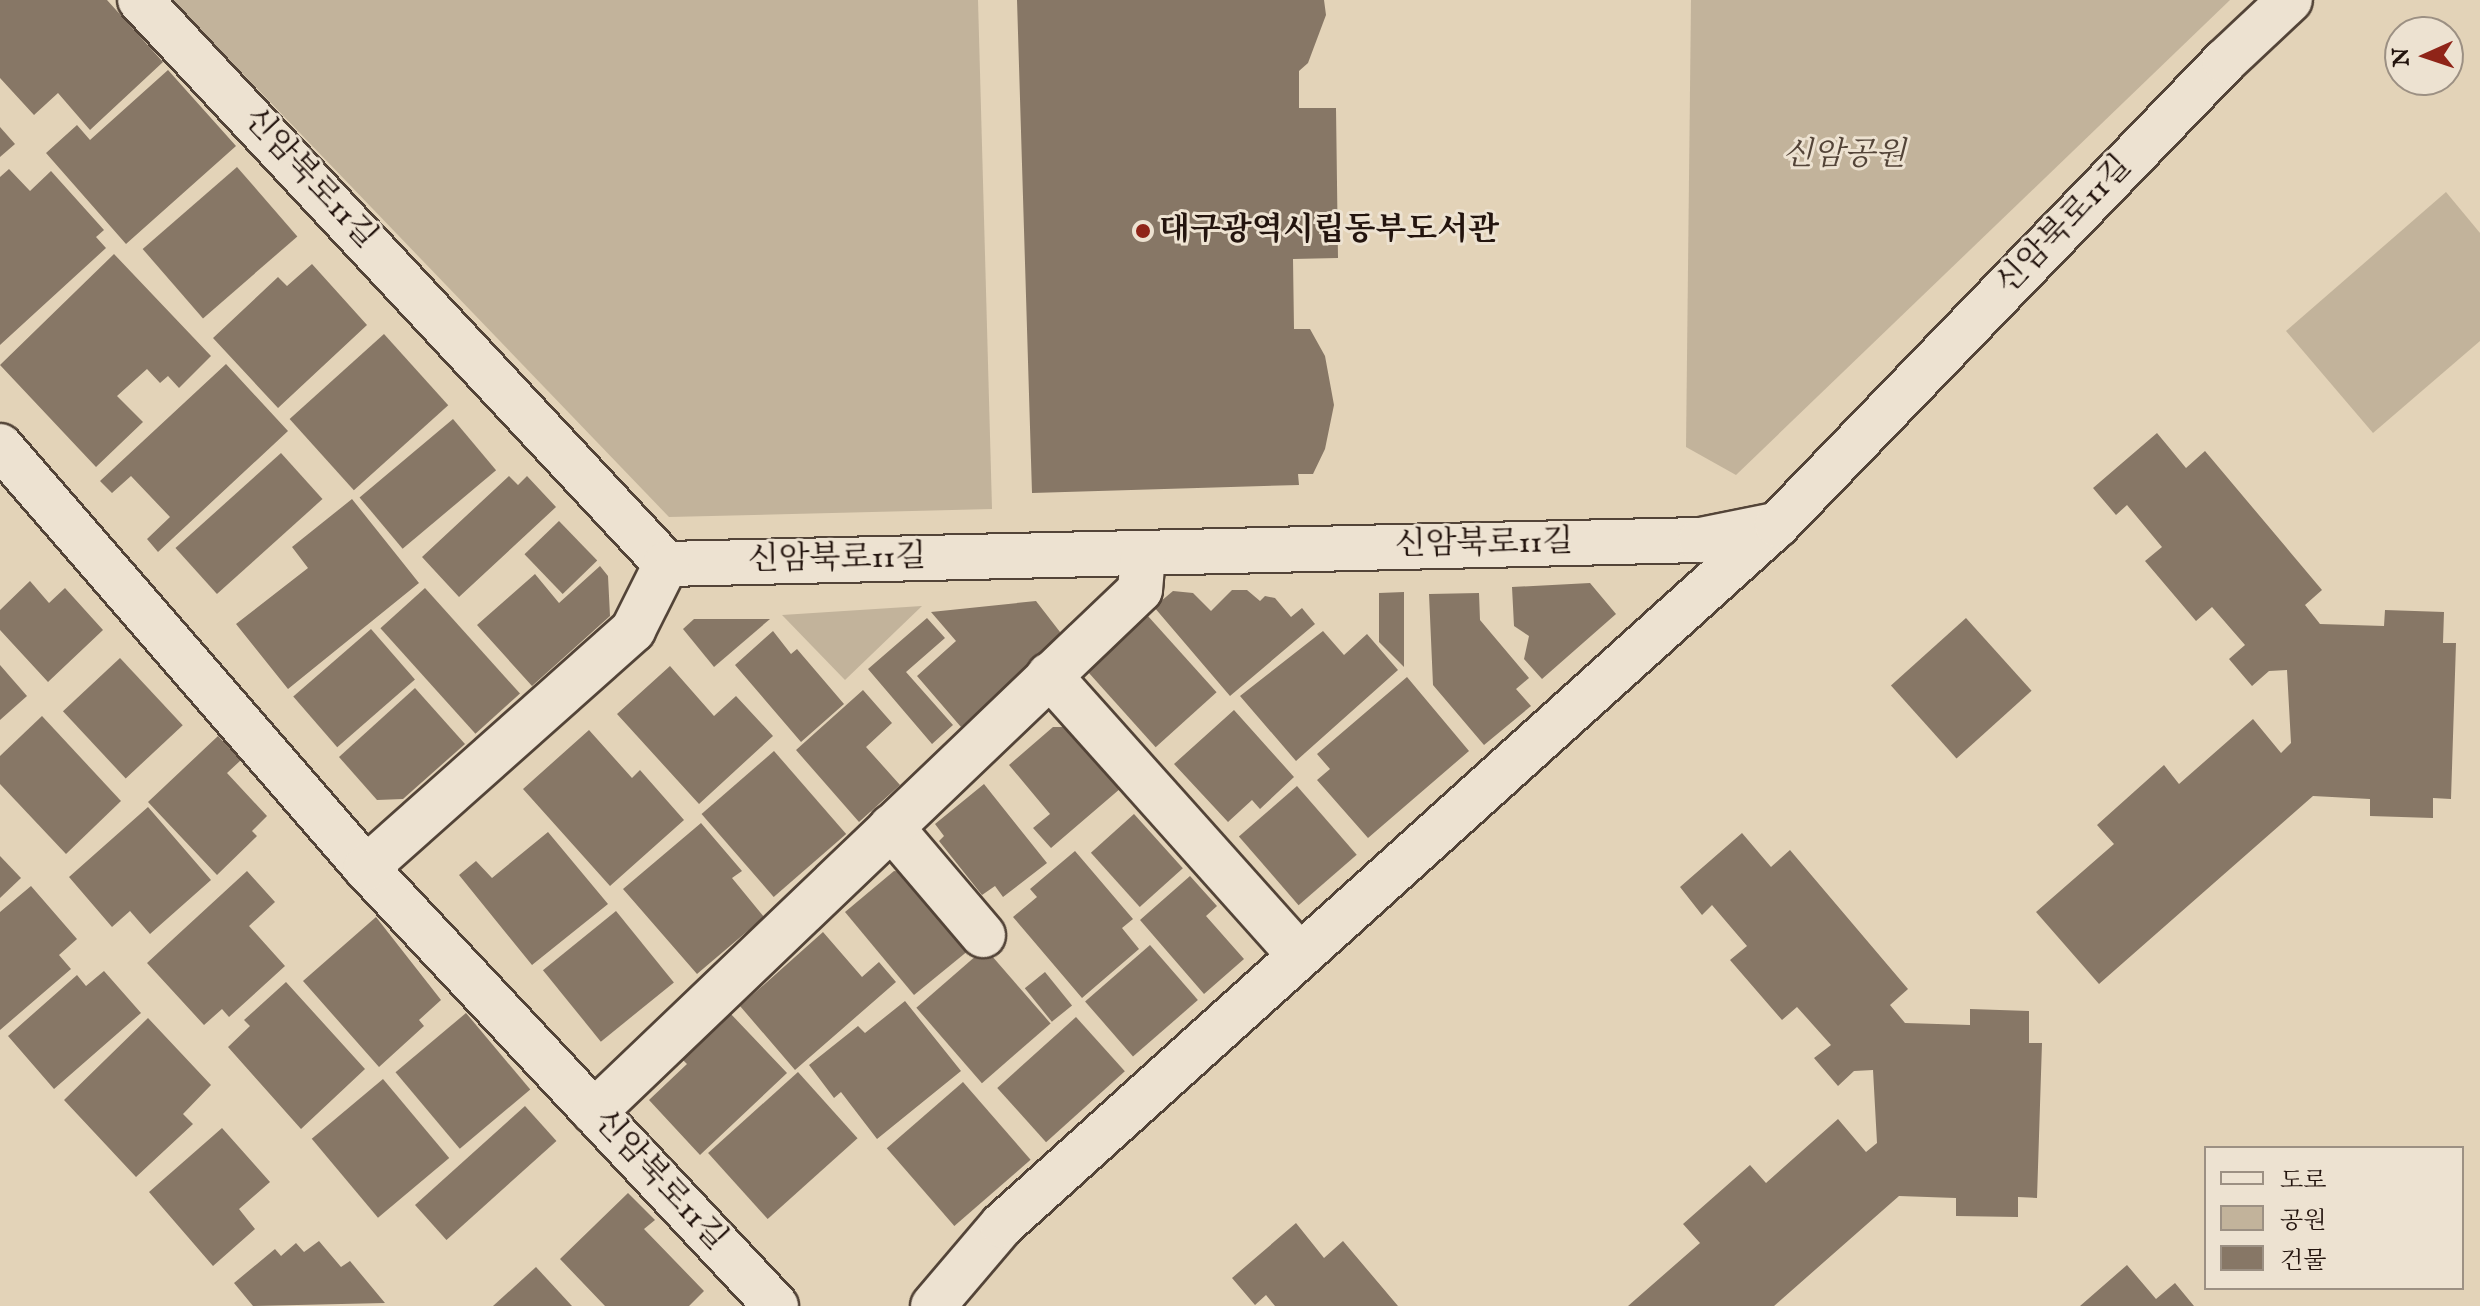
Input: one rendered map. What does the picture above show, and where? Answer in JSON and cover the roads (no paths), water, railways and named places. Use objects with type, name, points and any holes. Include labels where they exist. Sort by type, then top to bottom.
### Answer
[{"type":"street","name":"신암북로11길","points":[[140,0],[666,564],[1701,540],[1777,525]]},
{"type":"street","name":"신암북로11길","points":[[933,1306],[1002,1225],[1777,525],[2225,61],[2290,0]]},
{"type":"street","name":"신암북로11길","points":[[0,446],[366,868],[776,1306]]},
{"type":"street","points":[[594,1112],[1140,590],[1143,553]]},
{"type":"street","points":[[366,868],[633,630],[666,564]]},
{"type":"street","points":[[1049,675],[1299,955]]},
{"type":"street","points":[[891,827],[983,935]]},
{"type":"place","name":"대구광역시립동부도서관","points":[[1143,231]]},
{"type":"park label","name":"신암공원","points":[[1844,156]]}]
